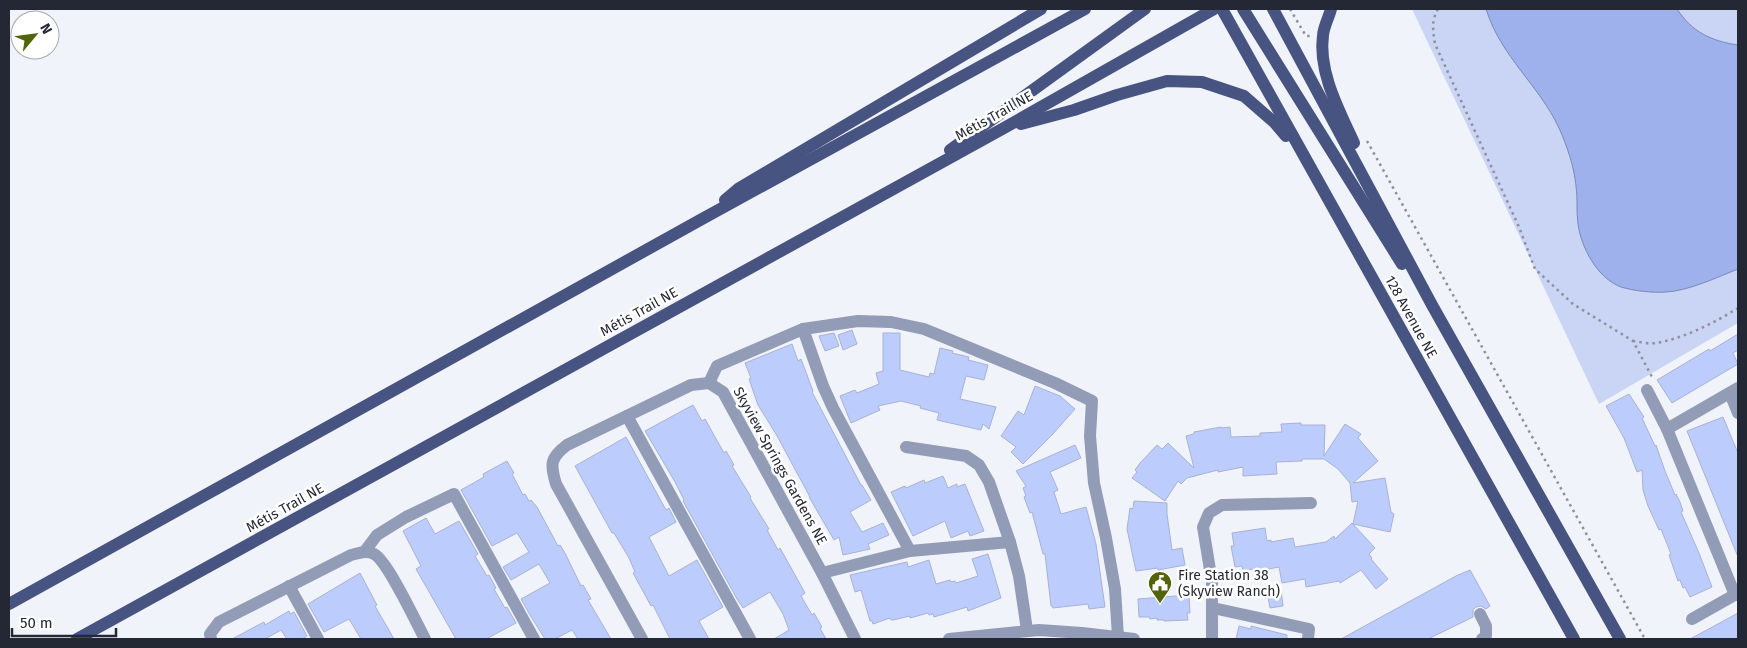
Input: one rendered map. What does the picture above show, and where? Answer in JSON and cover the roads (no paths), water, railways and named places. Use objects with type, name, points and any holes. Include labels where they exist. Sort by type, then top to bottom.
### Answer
[{"type":"main road","points":[[702,219],[738,189],[1040,9]]},
{"type":"main road","points":[[9,604],[702,219],[1086,9]]},
{"type":"main road","points":[[908,181],[1145,9]]},
{"type":"main road","name":"Métis Trail NE","points":[[78,639],[1004,128],[1214,9]]},
{"type":"main road","name":"128 Avenue NE","points":[[1222,9],[1574,639]]},
{"type":"main road","points":[[1243,9],[1397,257],[1432,305]]},
{"type":"main road","name":"128 Avenue NE","points":[[1273,9],[1432,305],[1620,639]]},
{"type":"main road","points":[[1332,9],[1323,35],[1324,64],[1330,92],[1359,155],[1411,256],[1432,305]]},
{"type":"main road","points":[[1004,128],[1074,110],[1117,94],[1167,81],[1206,82],[1244,96],[1275,123],[1305,158]]},
{"type":"street","points":[[642,639],[556,484],[551,468],[556,454],[567,445],[691,385],[709,383],[717,366],[803,329],[858,321],[891,322],[924,329],[1055,383],[1092,401],[1090,436],[1094,483],[1115,589],[1118,637]]},
{"type":"street","points":[[803,329],[823,386],[833,408],[910,551]]},
{"type":"street","name":"Skyview Springs Gardens NE","points":[[709,383],[723,392],[822,573],[855,639]]},
{"type":"street","points":[[1647,390],[1667,429],[1737,594],[1692,619]]},
{"type":"street","points":[[1667,429],[1734,391],[1738,413]]},
{"type":"street","points":[[627,416],[750,639]]},
{"type":"street","points":[[906,447],[966,456],[980,465],[989,482],[1010,542],[1019,576],[1027,630]]},
{"type":"street","points":[[211,639],[210,634],[219,622],[351,555],[365,551],[377,536],[406,517],[454,494],[534,639]]},
{"type":"street","points":[[1212,639],[1211,573],[1203,527],[1209,513],[1222,505],[1311,503]]},
{"type":"street","points":[[822,573],[910,551],[1010,542]]},
{"type":"street","points":[[365,551],[376,555],[386,568],[425,639]]},
{"type":"street","points":[[289,586],[318,639]]},
{"type":"street","points":[[1213,608],[1309,629],[1308,639]]},
{"type":"street","points":[[1480,614],[1486,626],[1486,636],[1482,639]]},
{"type":"street","points":[[949,639],[1027,630],[1134,639]]},
{"type":"water","points":[[1486,9],[1677,9],[1689,24],[1703,34],[1719,41],[1738,45],[1738,269],[1712,280],[1666,292],[1621,287],[1605,277],[1592,261],[1580,233],[1577,219],[1577,191],[1574,171],[1559,128],[1541,98],[1501,42]]},
{"type":"place","name":"Fire Station 38 (Skyview Ranch)","points":[[1160,604]]}]
